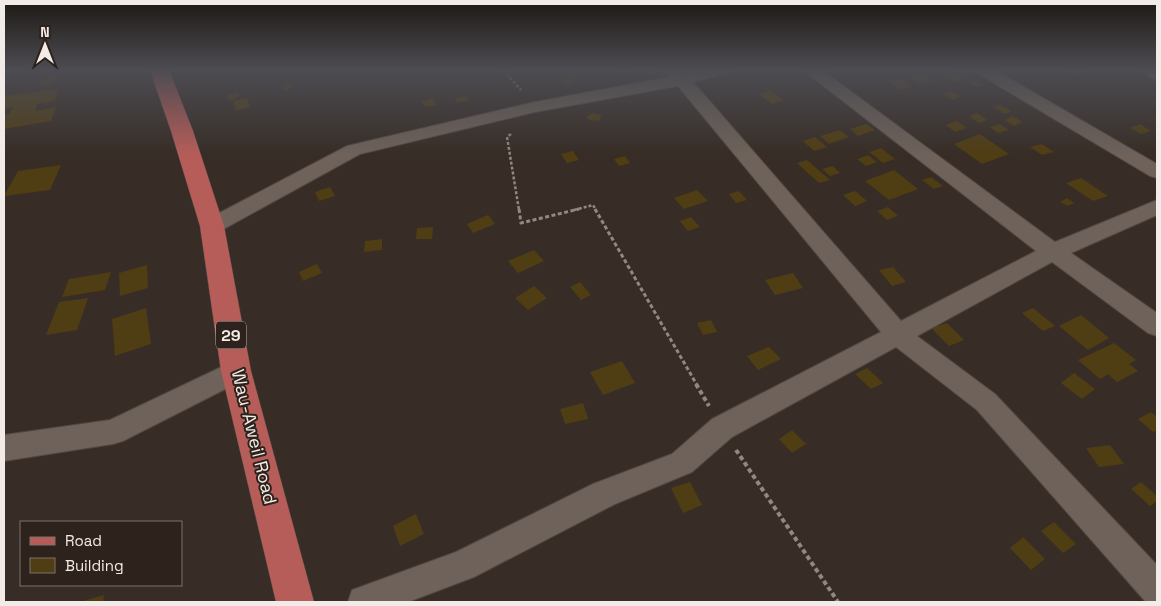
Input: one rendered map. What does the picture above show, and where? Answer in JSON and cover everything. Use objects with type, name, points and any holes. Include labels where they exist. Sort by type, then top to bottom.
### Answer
[{"type":"main road","name":"Wau-Aweil Road","points":[[170,98],[212,226],[236,371],[295,602]]},
{"type":"street","points":[[212,226],[354,150],[574,98]]},
{"type":"street","points":[[697,98],[897,334],[986,402],[1157,589]]},
{"type":"street","points":[[848,98],[1053,252],[1157,326]]},
{"type":"street","points":[[1031,98],[1157,172]]},
{"type":"street","points":[[364,602],[463,566],[604,494],[682,463],[722,428],[1053,252],[1157,207]]},
{"type":"street","points":[[4,448],[113,432],[236,371]]},
{"type":"path","points":[[528,98],[536,107],[508,137],[521,223],[593,205],[722,428],[838,602]]},
{"type":"building","points":[[4,98],[56,98],[55,101],[37,104],[35,111],[56,107],[51,121],[4,129],[4,115],[9,114],[13,107],[4,109]]},
{"type":"building","points":[[247,98],[250,107],[236,111],[233,101]]},
{"type":"building","points":[[433,98],[436,105],[425,107],[422,101]]},
{"type":"building","points":[[455,98],[468,98],[469,100],[457,103]]},
{"type":"building","points":[[765,98],[784,100],[772,104]]},
{"type":"building","points":[[1000,105],[1012,111],[1005,114],[993,107]]},
{"type":"building","points":[[594,113],[601,115],[600,120],[587,119],[587,116]]},
{"type":"building","points":[[977,113],[987,120],[979,123],[969,116]]},
{"type":"building","points":[[1013,116],[1023,122],[1014,126],[1004,120]]},
{"type":"building","points":[[957,121],[967,128],[955,132],[946,125]]},
{"type":"building","points":[[866,124],[875,130],[858,136],[850,129]]},
{"type":"building","points":[[1000,124],[1009,130],[998,133],[990,127]]},
{"type":"building","points":[[1140,124],[1151,131],[1141,134],[1130,128]]},
{"type":"building","points":[[840,130],[849,137],[829,144],[820,136]]},
{"type":"building","points":[[980,134],[1009,154],[982,164],[954,144]]},
{"type":"building","points":[[815,137],[827,147],[814,151],[803,141]]},
{"type":"building","points":[[1042,144],[1054,152],[1042,155],[1030,147]]},
{"type":"building","points":[[881,148],[895,159],[883,163],[869,152]]},
{"type":"building","points":[[573,151],[579,160],[567,163],[561,154]]},
{"type":"building","points":[[868,155],[877,162],[866,166],[857,159]]},
{"type":"building","points":[[625,156],[630,163],[619,166],[614,159]]},
{"type":"building","points":[[807,160],[830,180],[819,183],[797,163]]},
{"type":"building","points":[[61,165],[50,190],[4,196],[18,171]]},
{"type":"building","points":[[833,166],[840,173],[830,176],[822,169]]},
{"type":"building","points":[[894,170],[918,189],[889,200],[865,181]]},
{"type":"building","points":[[931,177],[943,186],[934,189],[922,180]]},
{"type":"building","points":[[1081,178],[1108,196],[1093,201],[1066,183]]},
{"type":"building","points":[[330,187],[335,196],[319,201],[315,192]]},
{"type":"building","points":[[697,190],[708,201],[684,209],[674,198]]},
{"type":"building","points":[[739,191],[747,200],[736,203],[729,194]]},
{"type":"building","points":[[855,191],[867,201],[855,206],[843,195]]},
{"type":"building","points":[[1067,198],[1074,203],[1068,206],[1060,202]]},
{"type":"building","points":[[888,207],[898,216],[887,220],[877,211]]},
{"type":"building","points":[[488,215],[495,224],[473,233],[467,224]]},
{"type":"building","points":[[691,217],[700,227],[688,231],[680,221]]},
{"type":"building","points":[[433,227],[432,239],[416,239],[417,228]]},
{"type":"building","points":[[382,239],[382,250],[364,252],[365,241]]},
{"type":"building","points":[[534,250],[544,261],[518,273],[508,261]]},
{"type":"building","points":[[317,264],[322,273],[303,281],[299,272]]},
{"type":"building","points":[[147,265],[148,288],[120,296],[119,273]]},
{"type":"building","points":[[893,267],[906,282],[892,286],[879,270]]},
{"type":"building","points":[[111,272],[105,290],[62,297],[69,279]]},
{"type":"building","points":[[793,273],[803,288],[775,295],[765,280]]},
{"type":"building","points":[[580,282],[591,295],[581,300],[570,287]]},
{"type":"building","points":[[534,286],[547,298],[528,310],[515,298]]},
{"type":"building","points":[[88,298],[77,330],[46,335],[59,302]]},
{"type":"building","points":[[146,308],[151,344],[115,356],[112,319]]},
{"type":"building","points":[[1033,308],[1055,326],[1043,331],[1022,313]]},
{"type":"building","points":[[1081,315],[1109,338],[1088,350],[1059,326]]},
{"type":"building","points":[[711,320],[717,332],[703,335],[697,323]]},
{"type":"building","points":[[947,323],[964,340],[949,346],[931,328]]},
{"type":"building","points":[[1114,343],[1136,360],[1129,364],[1138,371],[1117,382],[1108,374],[1100,379],[1078,360]]},
{"type":"building","points":[[769,347],[781,359],[758,370],[747,356]]},
{"type":"building","points":[[622,361],[635,383],[603,395],[590,372]]},
{"type":"building","points":[[867,368],[883,383],[871,389],[855,374]]},
{"type":"building","points":[[1074,373],[1095,389],[1082,399],[1061,383]]},
{"type":"building","points":[[583,403],[588,419],[565,424],[560,409]]},
{"type":"building","points":[[1151,412],[1157,417],[1157,430],[1153,432],[1138,419]]},
{"type":"building","points":[[792,430],[806,444],[792,453],[779,439]]},
{"type":"building","points":[[1110,445],[1124,464],[1099,467],[1086,448]]},
{"type":"building","points":[[690,482],[702,505],[683,513],[671,488]]},
{"type":"building","points":[[1141,482],[1157,496],[1157,501],[1150,506],[1131,489]]},
{"type":"building","points":[[416,514],[424,534],[400,546],[393,526]]},
{"type":"building","points":[[1054,522],[1076,544],[1063,553],[1041,531]]},
{"type":"building","points":[[1023,537],[1045,559],[1031,570],[1010,548]]},
{"type":"building","points":[[104,595],[103,602],[80,602]]}]
